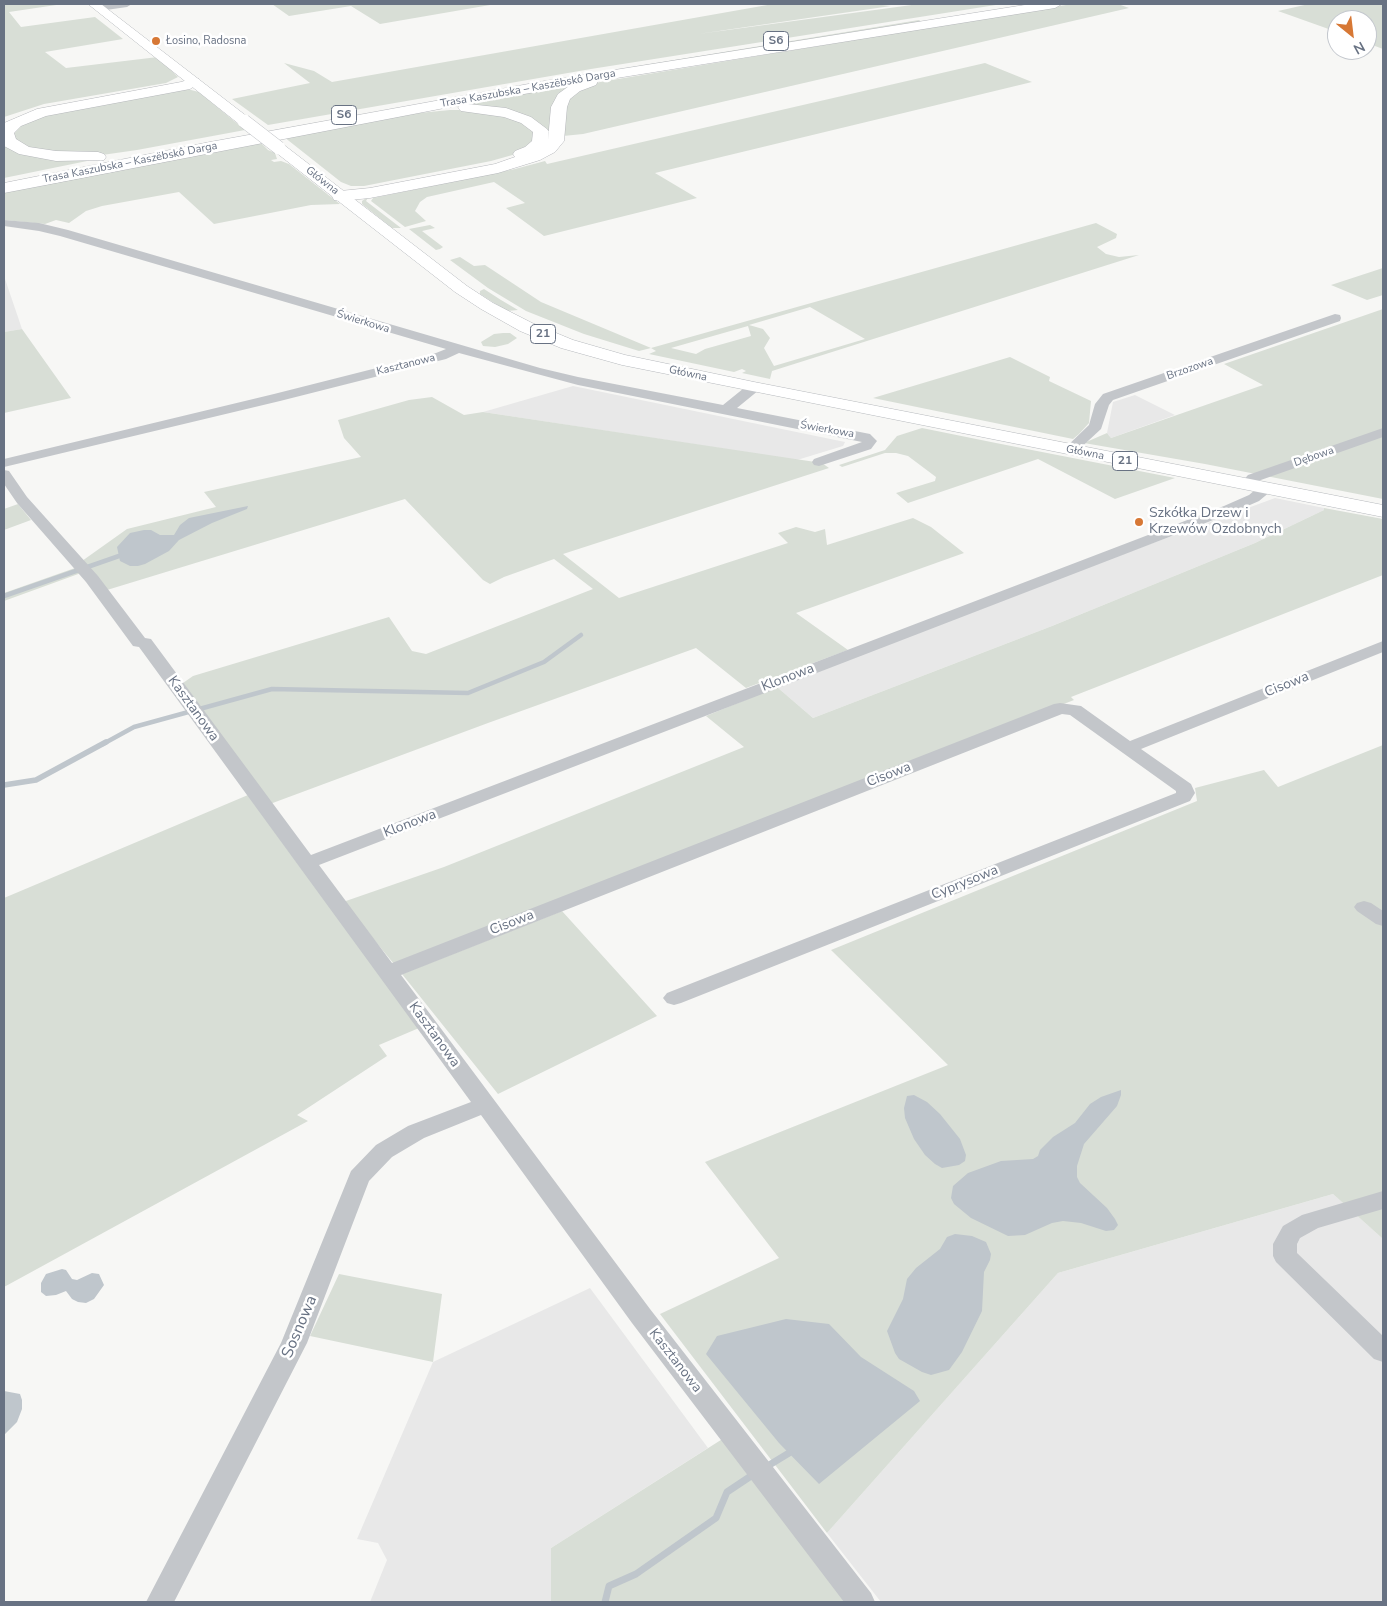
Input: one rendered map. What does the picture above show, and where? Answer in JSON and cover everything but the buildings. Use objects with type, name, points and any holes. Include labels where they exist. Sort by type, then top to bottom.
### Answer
[{"type":"highway","name":"Trasa Kaszubska – Kaszëbskô Darga","points":[[4,181],[149,152],[548,79],[1013,4]]},
{"type":"highway","name":"Trasa Kaszubska – Kaszëbskô Darga","points":[[4,188],[395,112],[676,64],[1055,4]]},
{"type":"highway","points":[[340,196],[370,193],[498,168],[534,158],[549,149],[556,141],[559,107],[563,97],[568,92],[592,82],[676,64]]},
{"type":"highway","points":[[4,120],[26,111],[64,102],[179,82],[194,82]]},
{"type":"highway","points":[[149,152],[86,157],[46,156],[26,152],[14,146],[7,138],[6,133],[9,127],[15,123],[42,112],[184,86],[194,82]]},
{"type":"highway","points":[[340,196],[352,191],[514,157],[531,150],[540,142],[542,137],[541,132],[533,123],[517,116],[493,110],[453,108],[395,112]]},
{"type":"main road","name":"Główna","points":[[96,6],[461,289],[487,306],[526,327],[568,344],[622,360],[1383,511]]},
{"type":"street","points":[[96,6],[127,4]]},
{"type":"street","name":"Świerkowa","points":[[4,223],[39,227],[64,233],[457,349],[578,381],[865,436],[870,441],[866,446],[818,462]]},
{"type":"street","name":"Brzozowa","points":[[1070,450],[1096,426],[1102,404],[1108,397],[1335,318]]},
{"type":"street","name":"Kasztanowa","points":[[4,463],[302,391],[441,356],[457,349]]},
{"type":"street","points":[[726,410],[754,387]]},
{"type":"street","name":"Dębowa","points":[[1246,484],[1253,478],[1383,432]]},
{"type":"street","name":"Kasztanowa","points":[[4,474],[22,500],[92,579],[139,642],[145,644],[640,1316],[861,1602]]},
{"type":"street","name":"Klonowa","points":[[307,863],[1228,509],[1254,498],[1266,488]]},
{"type":"street","name":"Cisowa","points":[[388,972],[1060,708],[1075,710],[1128,748],[1383,646]]},
{"type":"street","name":"Cyprysowa","points":[[674,998],[1183,797],[1186,793],[1184,788],[1128,748]]},
{"type":"street","points":[[1364,907],[1383,920]]},
{"type":"street","name":"Sosnowa","points":[[160,1602],[294,1343],[360,1177],[384,1151],[416,1132],[486,1105]]},
{"type":"street","points":[[1383,1200],[1310,1221],[1291,1232],[1285,1244],[1285,1256],[1383,1352]]},
{"type":"shaded area","points":[[4,4],[63,4],[9,12],[21,27],[95,17],[123,39],[45,52],[66,68],[158,57],[178,77],[166,83],[44,104],[4,117]]},
{"type":"shaded area","points":[[272,4],[496,4],[380,24],[351,6],[289,16]]},
{"type":"shaded area","points":[[773,4],[873,4],[891,6],[698,34],[919,4],[1002,4],[591,69],[268,125],[232,99],[310,83],[284,63],[314,71],[332,82]]},
{"type":"shaded area","points":[[1072,4],[1118,4],[1129,8],[583,134],[563,136],[566,100],[585,86],[600,82]]},
{"type":"shaded area","points":[[1309,4],[1383,4],[1383,49],[1377,47],[1377,10],[1327,10],[1327,28],[1278,11]]},
{"type":"shaded area","points":[[919,20],[922,22],[276,132],[274,130],[644,65]]},
{"type":"shaded area","points":[[985,63],[1032,82],[655,173],[697,198],[544,236],[506,208],[525,203],[494,182],[427,197],[420,202],[415,211],[426,221],[405,227],[371,201],[373,198],[515,169],[545,161],[547,164]]},
{"type":"shaded area","points":[[581,83],[572,87],[552,139],[546,147],[518,158],[546,130],[472,107],[448,107]]},
{"type":"shaded area","points":[[187,89],[199,92],[245,130],[102,155],[39,152],[14,141],[14,129],[34,117]]},
{"type":"shaded area","points":[[450,110],[514,118],[535,130],[534,142],[516,154],[491,161],[364,186],[351,186],[341,182],[284,137],[419,113]]},
{"type":"shaded area","points":[[260,142],[268,150],[275,153],[277,159],[271,160],[289,164],[340,204],[311,205],[214,224],[179,192],[102,206],[86,211],[69,223],[56,220],[45,224],[4,220],[4,192]]},
{"type":"shaded area","points":[[4,145],[8,148],[92,160],[4,178]]},
{"type":"shaded area","points":[[369,196],[366,201],[401,228],[392,228],[362,204],[362,201]]},
{"type":"shaded area","points":[[1096,223],[1117,234],[1116,238],[1097,247],[1106,254],[1119,257],[1139,255],[772,371],[770,379],[742,373],[746,371],[742,369],[734,372],[649,354],[656,351],[651,348]],"holes":[[[810,307],[865,339],[774,366],[764,348],[770,338],[763,329],[749,325]],[[748,326],[751,336],[705,349],[696,354],[671,348]]]},
{"type":"shaded area","points":[[430,225],[435,228],[422,231],[443,247],[440,249],[436,250],[409,229]]},
{"type":"shaded area","points":[[460,257],[474,266],[485,265],[541,302],[651,348],[639,351],[584,334],[526,311],[488,288],[450,260]]},
{"type":"shaded area","points":[[1383,268],[1383,295],[1367,300],[1331,285]]},
{"type":"shaded area","points":[[4,276],[22,329],[4,332]]},
{"type":"shaded area","points":[[484,289],[518,310],[507,311],[494,303],[480,294],[480,291]]},
{"type":"shaded area","points":[[1383,309],[1383,499],[1205,464],[1084,443],[1107,433],[1111,438],[1263,385],[1224,364]]},
{"type":"shaded area","points":[[22,329],[71,398],[4,413],[4,332]]},
{"type":"shaded area","points":[[510,333],[517,338],[508,344],[495,347],[483,346],[481,342],[494,334]]},
{"type":"shaded area","points":[[1010,357],[1050,377],[1049,381],[1091,401],[1089,423],[1073,439],[873,398]]},
{"type":"shaded area","points":[[573,386],[845,442],[843,446],[797,460],[483,412]]},
{"type":"shaded area","points":[[1135,395],[1175,415],[1111,438],[1107,433],[1113,402]]},
{"type":"shaded area","points":[[432,397],[464,415],[483,412],[822,463],[829,468],[563,554],[619,598],[788,543],[778,533],[796,527],[815,532],[825,529],[827,545],[913,518],[931,527],[964,553],[796,613],[848,650],[746,688],[696,648],[270,804],[183,683],[193,676],[389,617],[412,651],[426,654],[593,589],[554,559],[490,584],[483,580],[405,499],[107,590],[82,561],[127,529],[216,507],[204,492],[361,457],[344,438],[338,420],[409,400]]},
{"type":"shaded area","points":[[922,428],[1175,478],[1115,499],[1038,459],[908,503],[896,493],[935,481],[936,477],[908,456],[885,453],[842,467],[839,465],[885,450],[897,436]]},
{"type":"shaded area","points":[[1275,498],[1324,508],[1324,510],[1255,543],[1052,626],[813,718],[777,687],[1023,591]]},
{"type":"shaded area","points":[[18,504],[31,520],[4,530],[4,509]]},
{"type":"shaded area","points":[[248,506],[247,509],[212,523],[179,540],[169,551],[145,564],[130,566],[120,561],[117,547],[130,533],[151,530],[160,535],[174,535],[180,525],[189,518]]},
{"type":"shaded area","points":[[1324,508],[1383,519],[1383,575],[1071,697],[1074,700],[394,964],[343,902],[444,867],[744,747],[706,716],[777,687],[813,718],[1052,626],[1255,543],[1324,510]]},
{"type":"shaded area","points":[[75,568],[81,573],[4,601],[4,593]]},
{"type":"shaded area","points":[[1383,745],[1383,1239],[1333,1194],[1058,1273],[827,1533],[660,1314],[779,1258],[705,1162],[948,1065],[831,950],[1197,801],[1195,788],[1264,770],[1278,787]]},
{"type":"shaded area","points":[[248,795],[419,1028],[379,1045],[387,1056],[297,1115],[308,1121],[4,1287],[4,898]]},
{"type":"shaded area","points":[[562,911],[657,1016],[498,1094],[402,974]]},
{"type":"shaded area","points":[[1121,1090],[1117,1106],[1084,1144],[1077,1166],[1077,1177],[1080,1183],[1107,1208],[1115,1219],[1118,1225],[1114,1230],[1106,1231],[1081,1223],[1063,1221],[1052,1223],[1025,1235],[1008,1236],[971,1218],[954,1204],[951,1198],[953,1186],[968,1173],[1001,1161],[1033,1159],[1038,1156],[1040,1150],[1053,1137],[1075,1123],[1090,1104],[1101,1097]]},
{"type":"shaded area","points":[[914,1095],[927,1102],[940,1114],[960,1139],[966,1155],[965,1161],[959,1165],[942,1168],[925,1155],[914,1139],[905,1118],[904,1108],[907,1096]]},
{"type":"shaded area","points":[[1333,1194],[1383,1239],[1383,1602],[881,1602],[827,1533],[1058,1273]]},
{"type":"shaded area","points":[[955,1234],[972,1236],[986,1242],[991,1254],[984,1272],[982,1311],[962,1352],[949,1370],[931,1375],[899,1359],[887,1331],[903,1299],[907,1279],[916,1268],[940,1249],[947,1237]]},
{"type":"shaded area","points":[[62,1269],[66,1270],[72,1279],[77,1280],[92,1273],[99,1274],[104,1285],[94,1299],[86,1303],[72,1299],[66,1291],[46,1296],[41,1292],[41,1283],[46,1274]]},
{"type":"shaded area","points":[[339,1274],[442,1294],[433,1362],[310,1336]]},
{"type":"shaded area","points":[[590,1288],[708,1448],[551,1548],[551,1602],[370,1602],[387,1560],[378,1543],[357,1539],[433,1362]]},
{"type":"shaded area","points":[[786,1319],[829,1324],[861,1357],[914,1391],[920,1401],[819,1484],[779,1443],[706,1354],[717,1336]]},
{"type":"shaded area","points":[[4,1391],[20,1394],[22,1409],[17,1422],[4,1435]]},
{"type":"shaded area","points":[[724,1438],[848,1602],[551,1602],[551,1548]]},
{"type":"waterway","points":[[4,596],[119,556]]},
{"type":"waterway","points":[[103,744],[134,727],[272,689],[468,693],[544,662],[581,635]]},
{"type":"waterway","points":[[4,785],[36,780],[106,742]]},
{"type":"waterway","points":[[766,1467],[789,1453]]},
{"type":"waterway","points":[[605,1602],[609,1586],[636,1574],[716,1518],[727,1492],[754,1474]]},
{"type":"place","name":"Łosino, Radosna","points":[[156,41]]},
{"type":"place","name":"Szkółka Drzew i Krzewów Ozdobnych","points":[[1139,522]]}]
